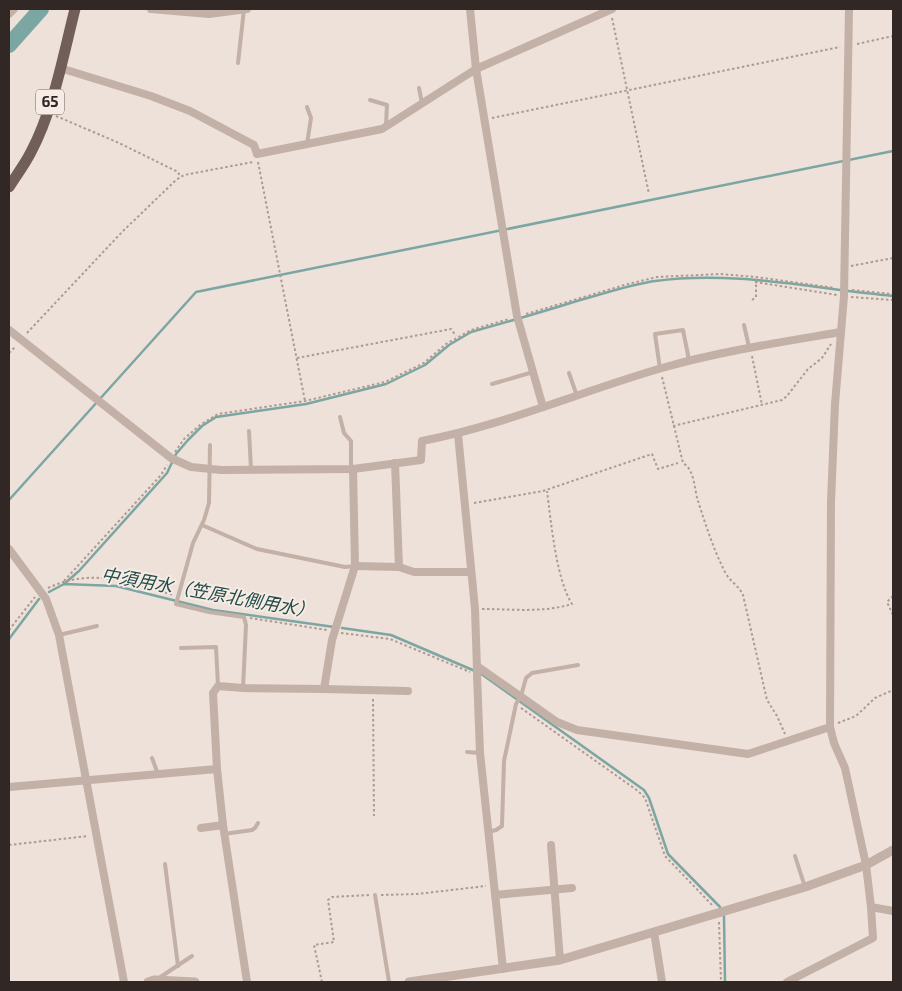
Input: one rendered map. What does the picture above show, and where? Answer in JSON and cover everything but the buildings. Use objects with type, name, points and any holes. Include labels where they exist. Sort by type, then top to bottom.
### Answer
[{"type":"main road","name":"65","points":[[9,187],[31,151],[47,112],[75,9]]},
{"type":"street","points":[[9,14],[14,9]]},
{"type":"street","points":[[151,9],[209,14],[245,9]]},
{"type":"street","points":[[470,9],[476,69],[517,316],[544,407]]},
{"type":"street","points":[[60,68],[151,96],[190,111],[254,145],[256,154],[382,129],[476,69],[611,9]]},
{"type":"street","points":[[787,982],[873,938],[872,907],[866,865],[846,768],[834,743],[830,727],[831,502],[835,404],[845,267],[849,9]]},
{"type":"street","points":[[9,330],[171,458],[190,467],[211,470],[352,469],[421,460],[422,441],[458,434],[689,361],[841,332]]},
{"type":"street","points":[[458,434],[475,609],[475,671],[480,753],[503,969]]},
{"type":"street","points":[[395,463],[399,566]]},
{"type":"street","points":[[324,689],[332,640],[355,566],[352,469]]},
{"type":"street","points":[[9,548],[46,599],[60,635],[85,779],[124,982]]},
{"type":"street","points":[[355,566],[399,566],[414,572],[470,572]]},
{"type":"street","points":[[475,671],[520,696],[557,722],[577,730],[748,754],[830,727]]},
{"type":"street","points":[[247,982],[222,825],[217,769],[214,692],[218,686],[408,691]]},
{"type":"street","points":[[9,787],[217,769]]},
{"type":"street","points":[[201,828],[222,825]]},
{"type":"street","points":[[551,845],[560,960]]},
{"type":"street","points":[[409,982],[560,960],[805,887],[866,865],[893,850]]},
{"type":"street","points":[[494,895],[572,888]]},
{"type":"street","points":[[872,907],[893,910]]},
{"type":"street","points":[[654,932],[662,982]]},
{"type":"street","points":[[151,981],[195,982]]},
{"type":"lane","points":[[238,64],[245,9]]},
{"type":"lane","points":[[419,88],[422,104]]},
{"type":"lane","points":[[370,100],[387,105],[386,126]]},
{"type":"lane","points":[[307,107],[311,118],[307,144]]},
{"type":"lane","points":[[744,325],[750,348]]},
{"type":"lane","points":[[660,369],[654,334],[684,330],[689,361]]},
{"type":"lane","points":[[492,384],[534,372]]},
{"type":"lane","points":[[569,373],[577,396]]},
{"type":"lane","points":[[340,417],[344,433],[350,441],[352,469]]},
{"type":"lane","points":[[248,431],[251,470]]},
{"type":"lane","points":[[210,445],[210,503],[193,543],[176,604],[244,618],[246,625],[243,688]]},
{"type":"lane","points":[[202,525],[257,549],[345,567],[355,566]]},
{"type":"lane","points":[[60,635],[97,626]]},
{"type":"lane","points":[[181,648],[216,647],[218,686]]},
{"type":"lane","points":[[488,832],[502,826],[504,761],[516,704],[529,674],[578,665]]},
{"type":"lane","points":[[467,752],[480,753]]},
{"type":"lane","points":[[152,758],[158,774]]},
{"type":"lane","points":[[224,834],[252,830],[258,823]]},
{"type":"lane","points":[[795,856],[805,887]]},
{"type":"lane","points":[[165,864],[178,966]]},
{"type":"lane","points":[[375,895],[389,982]]},
{"type":"lane","points":[[151,981],[192,956]]},
{"type":"path","points":[[611,9],[649,194]]},
{"type":"path","points":[[484,119],[893,36]]},
{"type":"path","points":[[47,112],[119,143],[178,172],[180,177]]},
{"type":"path","points":[[9,353],[122,232],[180,177],[258,160],[305,402]]},
{"type":"path","points":[[845,267],[893,258]]},
{"type":"path","points":[[64,581],[161,475],[184,439],[200,425],[218,414],[305,402],[385,382],[424,363],[446,344],[471,330],[628,284],[657,278],[720,274],[756,277],[844,293],[893,294]]},
{"type":"path","points":[[752,300],[756,297],[756,277]]},
{"type":"path","points":[[755,282],[893,300]]},
{"type":"path","points":[[297,358],[451,329],[457,337]]},
{"type":"path","points":[[673,426],[782,400],[804,373],[822,358],[841,332]]},
{"type":"path","points":[[750,348],[762,405]]},
{"type":"path","points":[[660,369],[683,463],[691,471],[695,492],[710,537],[726,575],[740,588],[743,595],[766,700],[777,716],[788,740]]},
{"type":"path","points":[[464,505],[546,490],[652,454],[658,469],[678,463]]},
{"type":"path","points":[[475,609],[529,611],[546,610],[572,604],[562,577],[546,490]]},
{"type":"path","points":[[46,589],[64,581],[106,577],[177,596]]},
{"type":"path","points":[[9,630],[38,595]]},
{"type":"path","points":[[893,596],[887,602],[893,615]]},
{"type":"path","points":[[244,618],[331,631]]},
{"type":"path","points":[[342,633],[390,639],[475,671]]},
{"type":"path","points":[[373,689],[374,816]]},
{"type":"path","points":[[830,727],[856,716],[876,698],[893,690]]},
{"type":"path","points":[[516,704],[638,791],[645,798],[665,856],[714,908]]},
{"type":"path","points":[[9,845],[96,835]]},
{"type":"path","points":[[718,920],[721,982]]},
{"type":"waterway","points":[[9,45],[41,9]]},
{"type":"waterway","points":[[9,500],[196,292],[893,151]]},
{"type":"waterway","points":[[64,584],[79,571],[167,473],[176,454],[188,440],[202,426],[216,417],[306,404],[386,384],[425,365],[449,345],[471,332],[616,290],[655,281],[685,278],[744,279],[893,296]]},
{"type":"waterway","name":"中須用水（笠原北側用水）","points":[[49,592],[64,584],[116,586],[213,610],[334,627]]},
{"type":"waterway","name":"中須用水（笠原北側用水）","points":[[9,639],[39,599]]},
{"type":"waterway","name":"中須用水（笠原北側用水）","points":[[342,628],[391,635],[475,671]]},
{"type":"waterway","name":"中須用水（笠原北側用水）","points":[[480,673],[644,790],[649,798],[668,854],[720,907]]},
{"type":"waterway","name":"中須用水（笠原北側用水）","points":[[724,916],[725,982]]}]
